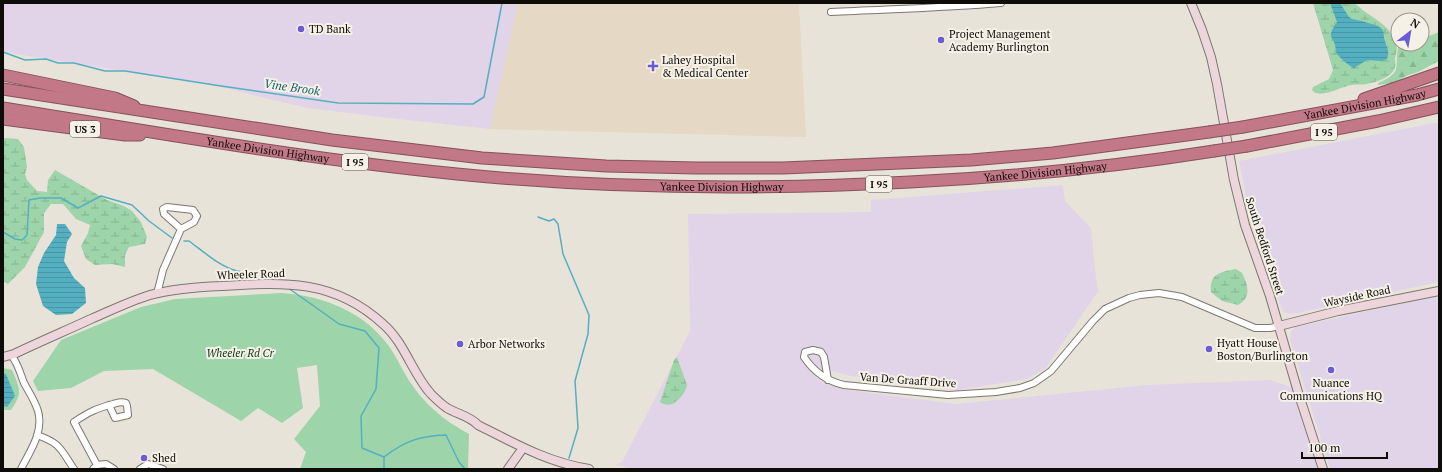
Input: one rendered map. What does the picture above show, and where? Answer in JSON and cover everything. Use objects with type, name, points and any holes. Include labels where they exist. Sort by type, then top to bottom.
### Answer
[{"type":"highway","points":[[1324,112],[1439,73]]},
{"type":"highway","points":[[3,76],[114,98],[154,113]]},
{"type":"highway","name":"Yankee Division Highway","points":[[3,89],[332,140],[482,158],[606,166],[696,168],[835,166],[971,160],[1060,152],[1243,127],[1417,95],[1439,89]]},
{"type":"highway","name":"Yankee Division Highway","points":[[3,108],[309,156],[460,174],[571,183],[652,187],[716,188],[868,184],[1021,175],[1248,146],[1439,107]]},
{"type":"highway","points":[[1400,116],[1439,115]]},
{"type":"highway","name":"US 3","points":[[3,119],[125,135],[168,134]]},
{"type":"highway","points":[[3,124],[46,125]]},
{"type":"main road","name":"South Bedford Street","points":[[1192,3],[1211,57],[1234,180],[1245,225],[1258,260],[1298,392],[1324,469]]},
{"type":"main road","name":"Wheeler Road","points":[[7,356],[115,309],[157,294],[206,287],[273,283],[311,286],[340,296],[370,314],[392,333],[424,385],[439,402],[447,408],[474,421],[478,426],[523,448],[556,462],[590,469]]},
{"type":"main road","name":"Wayside Road","points":[[1279,326],[1338,311],[1439,291]]},
{"type":"main road","points":[[508,469],[523,448]]},
{"type":"street","points":[[831,12],[870,9],[917,9],[1001,3]]},
{"type":"street","points":[[157,294],[163,270],[181,230],[194,222],[198,216],[193,210],[167,206],[163,209],[164,214],[181,230]]},
{"type":"street","name":"Van De Graaff Drive","points":[[828,380],[824,357],[821,352],[813,350],[805,352],[804,357],[811,368],[818,374],[828,380],[844,385],[948,395],[1003,391],[1020,388],[1034,383],[1051,371],[1093,320],[1102,312],[1129,298],[1148,294],[1170,294],[1182,297],[1258,329],[1279,326]]},
{"type":"street","points":[[7,356],[16,360],[22,378],[38,410],[40,426],[21,469]]},
{"type":"street","points":[[110,405],[95,409],[74,422],[95,467],[106,464],[114,469]]},
{"type":"street","points":[[37,435],[54,442],[59,446],[74,469]]},
{"type":"street","points":[[140,469],[148,464],[163,469]]},
{"type":"shaded area","points":[[3,3],[518,3],[490,129],[307,108],[212,85],[3,52]]},
{"type":"shaded area","name":"Lahey Hospital & Medical Center","points":[[518,3],[825,3],[799,4],[806,137],[490,129]]},
{"type":"shaded area","points":[[1439,123],[1439,282],[1293,314],[1283,312],[1249,212],[1239,161]]},
{"type":"shaded area","points":[[1063,185],[1065,201],[1091,228],[1097,288],[1099,290],[1045,369],[1027,379],[958,390],[851,376],[815,367],[808,355],[801,355],[808,369],[820,381],[848,390],[956,404],[1146,385],[1270,380],[1291,387],[1318,469],[634,469],[615,465],[622,462],[690,331],[688,214],[871,212],[871,200]]},
{"type":"shaded area","points":[[1439,296],[1439,469],[1330,469],[1290,340],[1291,332],[1295,327]]},
{"type":"green space","points":[[1313,3],[1355,3],[1390,32],[1390,52],[1396,52],[1394,71],[1388,76],[1367,84],[1348,86],[1322,94],[1314,92],[1312,90],[1313,87],[1329,79],[1333,70]]},
{"type":"green space","points":[[1439,32],[1439,61],[1394,83],[1378,85],[1378,83],[1395,72],[1397,52],[1430,52],[1430,36]]},
{"type":"green space","points":[[3,138],[18,139],[24,147],[27,167],[25,174],[27,180],[37,191],[47,192],[48,180],[55,170],[107,200],[124,206],[132,211],[141,222],[147,237],[145,244],[129,247],[125,255],[125,267],[112,264],[95,265],[86,259],[81,246],[88,233],[90,225],[76,219],[63,204],[51,204],[44,213],[44,232],[25,267],[8,284],[3,281]]},
{"type":"green space","points":[[1236,269],[1242,273],[1248,290],[1245,298],[1238,305],[1222,301],[1211,292],[1212,281],[1217,275],[1225,271]]},
{"type":"green space","name":"Wheeler Rd Cr","points":[[282,293],[312,298],[341,307],[367,323],[378,333],[388,345],[410,382],[422,398],[436,412],[469,434],[468,469],[300,469],[306,452],[294,439],[320,406],[317,365],[297,368],[303,408],[282,423],[258,408],[241,421],[153,369],[104,371],[71,388],[38,391],[33,381],[61,340],[141,307],[175,299]]},
{"type":"green space","points":[[677,357],[687,385],[686,389],[677,401],[669,405],[664,404],[660,402],[674,360]]},
{"type":"green space","points":[[3,368],[12,370],[19,390],[15,404],[11,410],[3,410]]},
{"type":"water","points":[[1330,3],[1340,3],[1352,19],[1380,27],[1383,32],[1388,52],[1387,59],[1382,61],[1367,60],[1354,68],[1347,64],[1336,53],[1331,36],[1331,32],[1337,22]]},
{"type":"water","points":[[57,224],[65,224],[72,234],[67,242],[64,261],[74,278],[85,288],[86,303],[72,314],[56,315],[43,306],[36,284],[38,267],[44,253],[56,235]]},
{"type":"water","points":[[3,373],[6,374],[15,396],[7,407],[3,406]]},
{"type":"waterway","name":"Vine Brook","points":[[3,52],[25,60],[46,59],[58,63],[74,63],[105,71],[125,71],[338,103],[473,104],[484,97],[502,3]]},
{"type":"waterway","points":[[3,232],[15,239],[22,240],[27,235],[29,200],[40,198],[61,198],[78,208],[101,196],[132,205],[149,221],[172,238]]},
{"type":"waterway","points":[[538,217],[549,221],[554,219],[558,224],[563,254],[589,315],[588,334],[575,381],[578,428],[569,458]]},
{"type":"waterway","points":[[184,241],[189,241],[230,269],[241,272],[271,275]]},
{"type":"waterway","points":[[288,288],[339,324],[365,331],[379,348],[376,389],[361,416],[362,448],[384,457]]},
{"type":"waterway","points":[[384,457],[413,440],[446,435],[459,462],[465,469]]},
{"type":"waterway","points":[[384,457],[384,469]]},
{"type":"place","name":"TD Bank","points":[[301,29]]},
{"type":"place","name":"Project Management Academy Burlington","points":[[941,40]]},
{"type":"place","name":"Lahey Hospital & Medical Center","points":[[653,66]]},
{"type":"place","name":"Arbor Networks","points":[[460,344]]},
{"type":"place","name":"Hyatt House Boston/Burlington","points":[[1209,349]]},
{"type":"place","name":"Nuance Communications HQ","points":[[1331,370]]},
{"type":"place","name":"Shed","points":[[144,458]]}]
